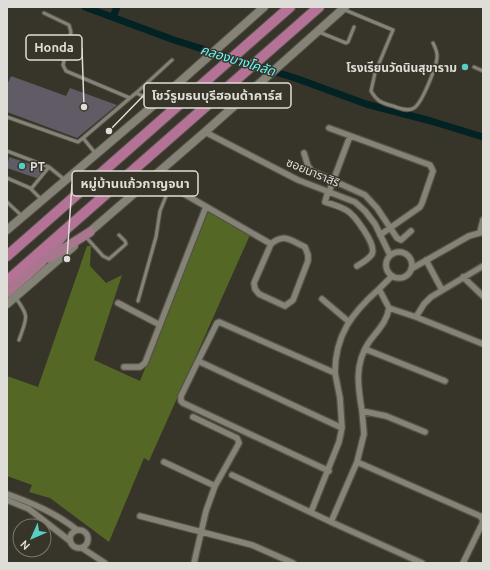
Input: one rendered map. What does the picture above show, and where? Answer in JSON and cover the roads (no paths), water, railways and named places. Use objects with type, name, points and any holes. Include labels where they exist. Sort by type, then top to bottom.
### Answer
[{"type":"highway","points":[[7,256],[290,7]]},
{"type":"highway","points":[[11,290],[78,218],[319,7]]},
{"type":"highway","points":[[7,250],[28,237]]},
{"type":"main road","points":[[7,230],[264,7]]},
{"type":"main road","points":[[11,290],[88,234],[344,8]]},
{"type":"main road","points":[[7,304],[11,290],[41,263],[78,218]]},
{"type":"main road","points":[[41,263],[88,234]]},
{"type":"street","points":[[329,128],[430,165],[432,168],[433,171],[422,203],[416,210],[380,235]]},
{"type":"street","name":"ซอยนาราสิริ","points":[[205,132],[298,180],[355,202],[365,211],[375,224],[390,255],[386,267],[392,276]]},
{"type":"street","points":[[350,136],[325,202],[346,210],[352,215],[359,222],[371,244],[373,250],[372,254],[358,266]]},
{"type":"street","points":[[304,154],[308,166],[312,171],[365,195],[378,208],[399,240],[411,231]]},
{"type":"street","points":[[153,176],[270,244]]},
{"type":"street","points":[[124,367],[137,368],[143,365],[206,207]]},
{"type":"street","points":[[311,512],[329,471],[342,428],[340,398],[335,374],[335,359],[348,322],[363,304],[392,276],[399,278],[406,276],[411,269],[426,260],[469,236],[481,232],[483,220]]},
{"type":"street","points":[[284,237],[304,247],[308,255],[308,261],[293,300],[286,306],[259,294],[254,289],[254,283],[270,244],[277,239],[284,237]]},
{"type":"street","points":[[390,255],[399,252],[407,255],[412,261],[411,269]]},
{"type":"street","points":[[426,260],[442,290]]},
{"type":"street","points":[[416,317],[426,301],[483,266]]},
{"type":"street","points":[[463,277],[483,296]]},
{"type":"street","points":[[332,522],[357,462],[364,434],[357,377],[358,369],[365,349],[386,321],[389,308],[379,289]]},
{"type":"street","points":[[322,299],[348,322]]},
{"type":"street","points":[[118,303],[160,325]]},
{"type":"street","points":[[389,308],[416,317],[483,344]]},
{"type":"street","points":[[329,471],[183,403],[181,401],[181,396],[219,322],[335,374]]},
{"type":"street","points":[[365,349],[445,381]]},
{"type":"street","points":[[198,361],[342,428]]},
{"type":"street","points":[[362,411],[386,416],[426,432]]},
{"type":"street","points":[[193,417],[238,440],[239,444],[215,486],[200,532],[194,563]]},
{"type":"street","points":[[164,462],[215,486]]},
{"type":"street","points":[[357,462],[480,516],[483,520],[482,524],[464,563]]},
{"type":"street","points":[[232,475],[422,563]]},
{"type":"street","points":[[7,494],[24,503],[58,516],[77,530],[83,531],[88,538],[86,545],[82,548]]},
{"type":"street","points":[[7,500],[24,503],[70,541],[74,547],[82,548],[105,563]]},
{"type":"street","points":[[140,516],[252,546],[293,563]]},
{"type":"street","points":[[70,541],[72,533],[77,530]]},
{"type":"lane","points":[[344,8],[393,30],[375,73],[371,91],[376,100],[391,106],[406,110],[413,109],[420,102],[438,56],[433,43]]},
{"type":"lane","points":[[44,13],[69,25],[71,32],[63,65],[64,70],[130,98]]},
{"type":"lane","points":[[317,31],[346,43],[348,42],[354,27]]},
{"type":"lane","points":[[7,117],[78,142],[136,93],[172,60]]},
{"type":"lane","points":[[474,67],[483,71]]},
{"type":"lane","points":[[136,93],[144,96],[154,104]]},
{"type":"lane","points":[[83,138],[96,154]]},
{"type":"lane","points":[[7,151],[49,167],[65,180]]},
{"type":"lane","points":[[32,190],[49,167]]},
{"type":"lane","points":[[7,178],[32,190],[42,200]]},
{"type":"lane","points":[[138,301],[156,237],[160,211],[170,186]]},
{"type":"lane","points":[[7,202],[22,216]]},
{"type":"lane","points":[[88,234],[103,256],[109,259],[126,244],[119,235]]},
{"type":"lane","points":[[11,290],[26,314],[26,320],[19,340]]},
{"type":"waterway","name":"คลองบางโคลัด","points":[[85,7],[174,40],[298,79],[366,104],[431,121],[483,137]]},
{"type":"waterway","points":[[113,17],[117,7]]},
{"type":"place","name":"โรงเรียนวัดนินสุขาราม","points":[[465,67]]},
{"type":"place","name":"Honda","points":[[84,107]]},
{"type":"place","name":"โชว์รูมธนบุรีฮอนด้าคาร์ส","points":[[109,131]]},
{"type":"place","name":"PT","points":[[22,166]]},
{"type":"place","name":"หมู่บ้านแก้วกาญจนา","points":[[67,259]]}]
